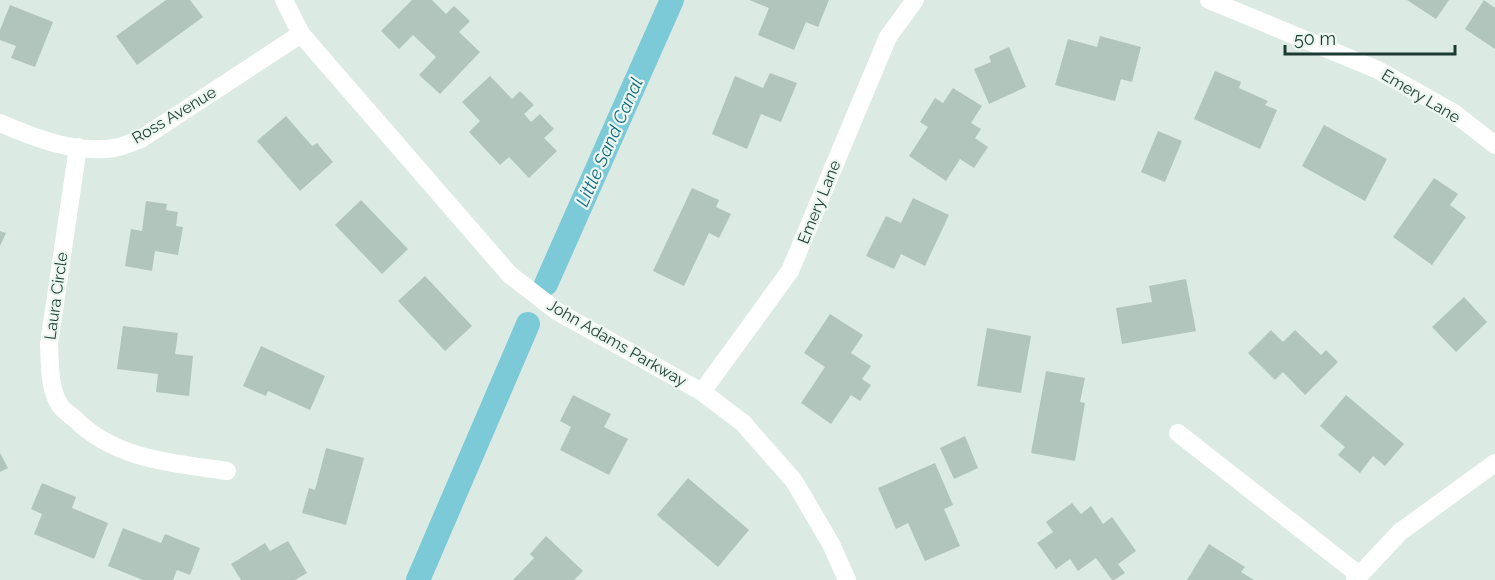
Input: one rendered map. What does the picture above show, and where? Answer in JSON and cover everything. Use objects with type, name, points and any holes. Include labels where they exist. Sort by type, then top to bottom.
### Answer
[{"type":"street","name":"John Adams Parkway","points":[[284,0],[301,34],[510,275],[558,312],[702,392],[743,423],[794,481],[831,544],[847,580]]},
{"type":"street","name":"Emery Lane","points":[[702,392],[790,271],[888,37],[915,0]]},
{"type":"street","name":"Emery Lane","points":[[1209,0],[1378,70],[1454,113],[1495,145]]},
{"type":"street","name":"Ross Avenue","points":[[0,123],[38,140],[78,147],[113,148],[141,139],[301,34]]},
{"type":"street","name":"Laura Circle","points":[[78,147],[49,344],[51,377],[59,404],[82,426],[116,448],[149,460],[227,471]]},
{"type":"street","points":[[1178,433],[1356,577],[1400,532],[1495,463]]},
{"type":"building","points":[[166,0],[190,0],[203,17],[137,65],[116,36]]},
{"type":"building","points":[[412,0],[432,0],[446,14],[454,6],[470,21],[459,32],[480,52],[440,94],[419,75],[436,57],[413,35],[399,49],[381,31]]},
{"type":"building","points":[[749,0],[829,0],[818,27],[806,22],[794,50],[758,35],[769,8]]},
{"type":"building","points":[[1407,0],[1449,0],[1436,19]]},
{"type":"building","points":[[1484,0],[1495,8],[1495,49],[1465,29]]},
{"type":"building","points":[[10,5],[53,22],[35,67],[11,58],[16,46],[0,40],[0,30]]},
{"type":"building","points":[[1100,36],[1141,47],[1132,82],[1121,79],[1115,101],[1055,85],[1068,39],[1097,47]]},
{"type":"building","points":[[1009,47],[1026,87],[989,104],[974,69],[991,62],[989,56]]},
{"type":"building","points":[[1215,71],[1241,82],[1239,88],[1268,101],[1265,105],[1277,110],[1260,149],[1194,119]]},
{"type":"building","points":[[770,73],[797,83],[781,122],[761,114],[747,149],[712,134],[735,76],[763,88]]},
{"type":"building","points":[[490,76],[512,99],[520,91],[534,105],[524,114],[531,122],[540,114],[554,129],[544,138],[557,151],[529,178],[509,157],[500,165],[469,132],[480,121],[462,102]]},
{"type":"building","points":[[953,88],[982,106],[971,123],[981,129],[975,138],[988,147],[974,168],[960,159],[946,181],[909,156],[928,127],[920,122],[935,98],[943,103]]},
{"type":"building","points":[[286,116],[312,146],[317,143],[333,162],[300,191],[257,141]]},
{"type":"building","points":[[1324,125],[1387,159],[1365,201],[1302,166]]},
{"type":"building","points":[[1158,131],[1182,141],[1165,182],[1141,172]]},
{"type":"building","points":[[1434,178],[1458,194],[1450,205],[1466,217],[1432,265],[1393,237]]},
{"type":"building","points":[[692,188],[719,200],[716,207],[731,214],[719,238],[709,233],[684,286],[653,271]]},
{"type":"building","points":[[913,198],[949,215],[925,266],[901,254],[894,269],[866,256],[886,216],[901,223]]},
{"type":"building","points":[[361,200],[408,249],[382,274],[335,225]]},
{"type":"building","points":[[146,201],[167,204],[166,210],[178,212],[176,226],[183,227],[178,255],[155,251],[152,271],[125,266],[131,229],[142,231]]},
{"type":"building","points":[[0,231],[6,233],[0,246]]},
{"type":"building","points":[[425,276],[472,326],[445,351],[398,301]]},
{"type":"building","points":[[1186,279],[1196,331],[1122,344],[1116,308],[1152,302],[1149,286]]},
{"type":"building","points":[[1464,297],[1487,322],[1456,352],[1432,327]]},
{"type":"building","points":[[830,314],[863,335],[851,353],[871,366],[862,379],[871,385],[860,401],[851,395],[831,424],[801,403],[825,367],[804,353]]},
{"type":"building","points":[[123,326],[178,333],[175,354],[193,356],[189,396],[156,392],[158,374],[117,369]]},
{"type":"building","points":[[987,328],[1031,336],[1021,393],[977,386]]},
{"type":"building","points":[[1271,330],[1283,342],[1295,330],[1321,355],[1326,350],[1338,362],[1305,395],[1283,372],[1275,380],[1248,353]]},
{"type":"building","points":[[261,346],[325,376],[310,410],[268,391],[266,396],[243,386]]},
{"type":"building","points":[[1046,371],[1085,378],[1080,402],[1085,403],[1075,461],[1031,453]]},
{"type":"building","points":[[573,395],[611,414],[604,427],[628,439],[609,475],[560,450],[571,427],[560,421]]},
{"type":"building","points":[[1346,395],[1404,444],[1385,466],[1373,456],[1360,473],[1338,455],[1345,447],[1320,426]]},
{"type":"building","points":[[965,436],[978,468],[954,479],[940,448]]},
{"type":"building","points":[[326,448],[364,458],[346,525],[302,513],[309,488],[315,490]]},
{"type":"building","points":[[0,453],[8,468],[0,472]]},
{"type":"building","points":[[935,463],[953,505],[944,509],[960,546],[925,561],[908,523],[896,529],[878,488]]},
{"type":"building","points":[[688,478],[749,530],[718,567],[657,515]]},
{"type":"building","points":[[42,483],[76,497],[72,508],[108,523],[94,559],[34,534],[42,514],[31,509]]},
{"type":"building","points":[[1072,503],[1081,514],[1091,506],[1103,524],[1112,517],[1136,551],[1118,564],[1125,573],[1112,580],[1096,558],[1078,571],[1070,559],[1056,569],[1037,543],[1053,532],[1046,522]]},
{"type":"building","points":[[123,528],[161,543],[165,534],[200,548],[190,575],[177,570],[173,580],[143,580],[108,566]]},
{"type":"building","points":[[546,536],[583,571],[574,580],[513,580],[534,558],[530,554]]},
{"type":"building","points":[[288,541],[307,573],[295,580],[241,580],[231,564],[265,543],[270,551]]},
{"type":"building","points":[[1209,544],[1245,567],[1241,572],[1254,580],[1187,580]]},
{"type":"waterway","name":"Little Sand Canal","points":[[546,284],[672,0]]},
{"type":"waterway","name":"Little Sand Canal","points":[[418,580],[528,324]]}]
